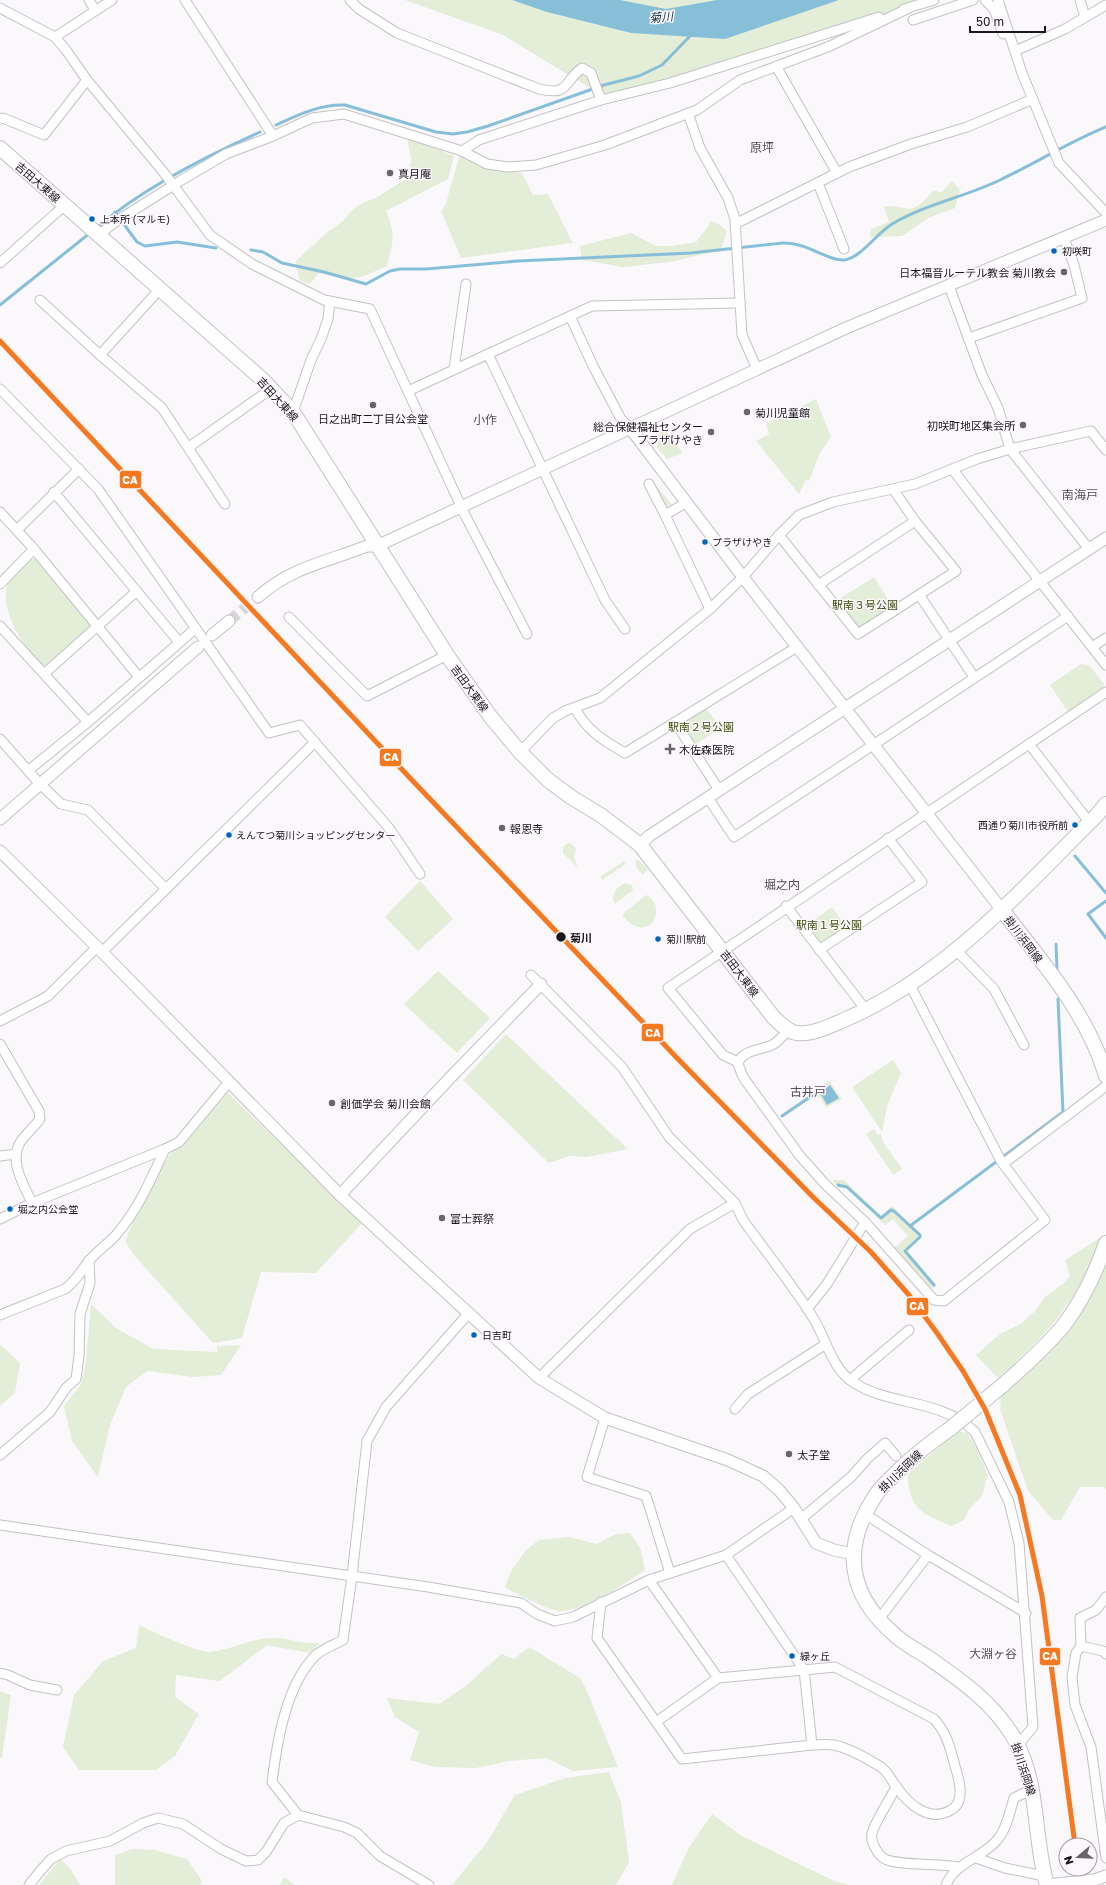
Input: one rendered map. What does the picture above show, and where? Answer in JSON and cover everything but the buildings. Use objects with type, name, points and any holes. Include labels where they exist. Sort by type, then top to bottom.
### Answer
[{"type":"main road","name":"吉田大東線","points":[[0,148],[271,389],[293,412],[462,679],[520,752],[559,790],[602,816],[640,845],[774,1018],[788,1030]]},
{"type":"main road","name":"掛川浜岡線","points":[[1106,804],[1090,823],[1002,910],[1074,1008],[1088,1031],[1100,1056],[1106,1076]]},
{"type":"main road","points":[[788,1030],[798,1034],[813,1031],[830,1026],[866,1010],[910,985],[956,950],[1002,910]]},
{"type":"main road","name":"掛川浜岡線","points":[[1046,1882],[1032,1789],[1018,1745],[984,1699],[957,1677],[897,1637],[878,1620],[868,1605],[858,1584],[854,1569],[853,1554],[855,1539],[865,1514],[878,1491],[909,1459],[951,1428],[1003,1384],[1045,1345],[1064,1324],[1088,1284],[1106,1244]]},
{"type":"street","points":[[89,0],[95,10]]},
{"type":"street","points":[[55,37],[112,0]]},
{"type":"street","points":[[185,0],[273,136]]},
{"type":"street","points":[[350,0],[359,9],[397,33],[539,89],[554,93],[564,89],[574,74],[582,68],[591,73],[601,100]]},
{"type":"street","points":[[462,152],[479,140],[601,100],[670,82],[934,0]]},
{"type":"street","points":[[913,20],[973,0]]},
{"type":"street","points":[[985,0],[994,10],[1008,46],[1022,73]]},
{"type":"street","points":[[998,0],[1022,73],[1059,163],[1106,213]]},
{"type":"street","points":[[1080,0],[1086,17]]},
{"type":"street","points":[[1015,51],[1065,29],[1106,5]]},
{"type":"street","points":[[0,8],[55,37],[87,80],[169,181],[210,235],[252,264],[324,300],[370,308],[461,506],[527,634]]},
{"type":"street","points":[[95,232],[119,219],[169,181],[226,154],[273,136],[312,118],[344,114],[462,152],[487,164],[508,167],[536,165],[605,145],[698,110],[740,80],[830,46],[909,8]]},
{"type":"street","points":[[776,66],[837,173]]},
{"type":"street","points":[[0,120],[3,118],[44,135],[87,80]]},
{"type":"street","points":[[735,224],[837,173],[911,144],[967,127],[1033,100]]},
{"type":"street","points":[[688,114],[700,148],[728,198],[735,224],[742,335],[757,369]]},
{"type":"street","points":[[818,183],[844,249]]},
{"type":"street","points":[[0,263],[65,205]]},
{"type":"street","points":[[258,597],[268,588],[293,572],[367,546],[377,546],[846,328],[1106,220]]},
{"type":"street","points":[[969,338],[1082,298],[1074,265],[1064,238]]},
{"type":"street","points":[[454,370],[466,284]]},
{"type":"street","points":[[949,286],[982,376],[998,408],[1010,449],[1089,549]]},
{"type":"street","points":[[100,355],[160,289]]},
{"type":"street","points":[[40,300],[100,355],[162,408],[189,446],[224,504]]},
{"type":"street","points":[[293,412],[311,360],[328,319],[330,301]]},
{"type":"street","points":[[408,391],[592,306],[740,303]]},
{"type":"street","points":[[570,316],[593,366],[621,419],[630,428],[797,647],[1002,910]]},
{"type":"street","points":[[488,354],[607,605],[625,629]]},
{"type":"street","points":[[0,389],[98,489],[269,733],[300,725],[389,828],[420,874]]},
{"type":"street","points":[[189,446],[271,389]]},
{"type":"street","points":[[520,752],[553,718],[600,698],[710,609],[743,577],[779,534],[793,520],[806,512],[840,500],[915,484],[953,470],[977,459],[1010,449],[1091,431],[1106,450]]},
{"type":"street","points":[[17,530],[79,469]]},
{"type":"street","points":[[953,470],[1038,581],[1068,616],[1106,665]]},
{"type":"street","points":[[649,484],[710,609]]},
{"type":"street","points":[[779,534],[858,634],[920,596],[956,571],[915,521],[892,489]]},
{"type":"street","points":[[54,492],[179,642]]},
{"type":"street","points":[[665,515],[687,502]]},
{"type":"street","points":[[0,512],[34,549],[139,677]]},
{"type":"street","points":[[818,585],[915,521]]},
{"type":"street","points":[[640,845],[649,836],[1106,538]]},
{"type":"street","points":[[0,584],[34,549]]},
{"type":"street","points":[[44,673],[136,591]]},
{"type":"street","points":[[920,596],[974,677]]},
{"type":"street","points":[[708,798],[734,838],[974,677],[1068,616]]},
{"type":"street","points":[[289,617],[367,696],[447,655]]},
{"type":"street","points":[[212,635],[229,621]]},
{"type":"street","points":[[0,626],[88,722]]},
{"type":"street","points":[[29,770],[88,722],[195,629]]},
{"type":"street","points":[[1092,647],[1106,638]]},
{"type":"street","points":[[0,819],[39,783],[198,647]]},
{"type":"street","points":[[575,708],[581,718],[595,734],[625,753],[797,647]]},
{"type":"street","points":[[910,985],[1001,1161],[1045,1220],[944,1301],[934,1300],[866,1222],[843,1199],[837,1196],[800,1156],[743,1077],[738,1062],[723,1055],[668,988],[786,906],[1106,692]]},
{"type":"street","points":[[675,722],[719,790]]},
{"type":"street","points":[[0,739],[39,783],[61,804],[88,810],[166,889]]},
{"type":"street","points":[[0,1021],[48,996],[166,889],[315,742]]},
{"type":"street","points":[[1029,744],[1090,823]]},
{"type":"street","points":[[819,950],[922,882],[888,838]]},
{"type":"street","points":[[0,851],[340,1195],[539,1378],[606,1418],[749,1468],[769,1480],[794,1508],[816,1543],[834,1550],[853,1554]]},
{"type":"street","points":[[786,906],[866,1010]]},
{"type":"street","points":[[956,950],[994,989],[1024,1046]]},
{"type":"street","points":[[531,975],[622,1067],[669,1137],[735,1203],[743,1220],[807,1309],[841,1372],[850,1380],[867,1390],[950,1414],[969,1426],[975,1432],[1002,1488],[1015,1522],[1019,1543],[1026,1613],[1033,1727],[1018,1745]]},
{"type":"street","points":[[340,1195],[449,1078],[541,984]]},
{"type":"street","points":[[738,1062],[747,1053],[773,1045],[788,1030]]},
{"type":"street","points":[[0,1044],[39,1111],[40,1119],[21,1142],[16,1154],[18,1172],[32,1203]]},
{"type":"street","points":[[0,1219],[32,1203],[179,1142],[228,1083]]},
{"type":"street","points":[[1001,1161],[1106,1086]]},
{"type":"street","points":[[0,1314],[66,1289],[74,1283],[89,1260],[115,1236],[126,1223],[147,1188],[165,1149]]},
{"type":"street","points":[[0,1156],[16,1154]]},
{"type":"street","points":[[539,1378],[690,1229],[735,1203]]},
{"type":"street","points":[[807,1309],[827,1284],[866,1222]]},
{"type":"street","points":[[0,1456],[50,1412],[66,1388],[76,1379],[79,1356],[80,1314],[90,1283],[89,1260]]},
{"type":"street","points":[[429,1885],[380,1856],[357,1833],[344,1827],[298,1815],[272,1782],[278,1738],[289,1701],[307,1664],[318,1654],[343,1640],[352,1576],[367,1442],[386,1407],[468,1314]]},
{"type":"street","points":[[850,1380],[909,1330]]},
{"type":"street","points":[[735,1409],[748,1394],[826,1344]]},
{"type":"street","points":[[606,1418],[587,1477],[646,1496],[670,1573]]},
{"type":"street","points":[[801,1519],[851,1477],[867,1459],[885,1443],[896,1456]]},
{"type":"street","points":[[0,1525],[428,1587],[521,1603],[537,1614],[555,1621],[572,1617],[649,1580],[726,1555],[794,1508]]},
{"type":"street","points":[[865,1514],[928,1555],[1026,1613]]},
{"type":"street","points":[[726,1555],[804,1670],[812,1745]]},
{"type":"street","points":[[878,1620],[928,1555]]},
{"type":"street","points":[[649,1580],[718,1678]]},
{"type":"street","points":[[1106,1597],[1096,1610],[1080,1618],[1081,1646],[1076,1653],[1073,1684],[1075,1705],[1091,1747],[1106,1858]]},
{"type":"street","points":[[601,1602],[598,1638],[656,1722],[682,1759],[812,1745],[834,1745],[883,1768],[896,1787],[916,1809],[931,1815],[945,1814],[956,1808],[961,1795],[957,1771],[944,1729],[934,1719],[835,1667],[718,1678],[656,1722]]},
{"type":"street","points":[[1081,1646],[1102,1651],[1106,1654]]},
{"type":"street","points":[[0,1673],[8,1675],[30,1686],[56,1690]]},
{"type":"street","points":[[896,1787],[871,1834],[873,1845],[885,1858],[895,1862],[945,1864],[958,1867]]},
{"type":"street","points":[[946,1885],[949,1877],[958,1867],[976,1858],[998,1838],[1002,1832],[1014,1798],[1032,1789]]},
{"type":"street","points":[[29,1885],[52,1859],[66,1851],[110,1841],[143,1823],[158,1818],[183,1824],[221,1849],[246,1862],[258,1860],[266,1852],[284,1823],[298,1815]]},
{"type":"street","points":[[976,1858],[1046,1882],[1094,1880],[1106,1876]]},
{"type":"green space","points":[[405,0],[932,0],[670,83],[606,98],[503,35]]},
{"type":"green space","points":[[407,137],[454,156],[448,179],[386,211],[392,232],[391,251],[387,266],[367,275],[354,278],[319,273],[310,284],[299,280],[296,261],[325,234],[343,221],[353,209],[364,202],[376,198],[409,177],[411,159]]},
{"type":"green space","points":[[460,154],[488,168],[522,173],[533,195],[548,194],[573,243],[461,258],[441,211],[446,203]]},
{"type":"green space","points":[[952,181],[960,190],[955,208],[928,218],[902,236],[870,237],[871,229],[889,222],[884,207],[916,207],[933,191],[942,192]]},
{"type":"green space","points":[[710,221],[719,224],[727,231],[721,250],[670,262],[623,267],[582,260],[580,246],[631,233],[656,246],[672,246],[696,242],[707,228]]},
{"type":"green space","points":[[816,399],[831,437],[820,453],[809,481],[806,479],[799,494],[756,441],[769,434],[766,423]]},
{"type":"green space","points":[[662,426],[683,453],[667,459],[657,447]]},
{"type":"green space","points":[[652,480],[672,505],[665,506]]},
{"type":"green space","points":[[30,559],[35,559],[89,623],[89,628],[46,665],[41,665],[20,638],[10,617],[7,606],[7,584]]},
{"type":"green space","name":"駅南３号公園","points":[[874,577],[893,607],[861,627],[856,627],[836,601]]},
{"type":"green space","points":[[1081,664],[1089,665],[1104,684],[1103,689],[1068,712],[1050,685]]},
{"type":"green space","name":"駅南２号公園","points":[[706,708],[721,728],[695,745],[683,726],[684,722]]},
{"type":"green space","points":[[570,843],[576,848],[574,857],[578,868],[563,853],[563,848],[566,844]]},
{"type":"green space","points":[[638,859],[648,870],[643,874],[636,867],[636,860]]},
{"type":"green space","points":[[624,861],[626,864],[602,880],[601,876]]},
{"type":"green space","points":[[420,881],[453,919],[418,951],[385,917]]},
{"type":"green space","points":[[626,883],[632,885],[633,890],[615,904],[613,901],[613,894],[620,886]]},
{"type":"green space","points":[[646,895],[653,901],[656,908],[656,915],[652,922],[647,926],[640,927],[632,924],[623,916],[623,914]]},
{"type":"green space","name":"駅南１号公園","points":[[832,907],[846,927],[822,942],[819,941],[806,926]]},
{"type":"green space","points":[[438,971],[490,1018],[457,1053],[404,1004]]},
{"type":"green space","points":[[506,1034],[628,1149],[587,1157],[570,1156],[549,1163],[463,1080]]},
{"type":"green space","points":[[893,1060],[901,1073],[887,1106],[882,1132],[852,1087]]},
{"type":"green space","points":[[829,1081],[842,1099],[826,1108],[820,1097],[816,1098],[815,1095],[782,1117],[781,1115]]},
{"type":"green space","points":[[223,1088],[362,1223],[316,1273],[261,1272],[242,1338],[213,1343],[133,1254],[125,1241],[147,1188],[179,1142]]},
{"type":"green space","points":[[874,1129],[878,1135],[881,1133],[883,1142],[902,1169],[893,1175],[866,1134]]},
{"type":"green space","points":[[832,1180],[844,1180],[881,1216],[892,1206],[921,1235],[921,1238],[906,1251],[936,1286],[932,1289],[894,1248],[908,1236],[893,1219],[885,1225],[846,1188],[839,1188]]},
{"type":"green space","points":[[1100,1238],[1092,1261],[1082,1281],[1059,1316],[1046,1332],[998,1378],[976,1355],[1000,1334],[1022,1323],[1036,1310],[1045,1297],[1064,1283],[1070,1276],[1065,1260]]},
{"type":"green space","points":[[1106,1265],[1106,1489],[1103,1487],[1080,1487],[1061,1520],[1053,1520],[1028,1491],[1000,1409],[1001,1394],[1034,1365],[1062,1336],[1085,1304]]},
{"type":"green space","points":[[91,1304],[116,1328],[153,1349],[217,1352],[217,1346],[241,1345],[221,1375],[193,1377],[147,1371],[126,1387],[110,1425],[98,1477],[72,1441],[64,1406],[81,1384],[86,1362]]},
{"type":"green space","points":[[0,1344],[20,1363],[15,1393],[0,1406]]},
{"type":"green space","points":[[958,1431],[967,1433],[975,1445],[988,1475],[982,1496],[969,1509],[964,1520],[952,1526],[925,1514],[919,1509],[914,1503],[911,1495],[908,1474]]},
{"type":"green space","points":[[630,1533],[641,1550],[645,1570],[616,1589],[592,1602],[580,1607],[560,1611],[543,1606],[505,1587],[511,1571],[526,1550],[539,1540],[569,1537],[597,1544],[616,1534]]},
{"type":"green space","points":[[139,1625],[196,1649],[211,1652],[268,1638],[320,1643],[310,1653],[267,1645],[220,1681],[176,1675],[175,1697],[199,1714],[175,1756],[156,1770],[79,1770],[63,1747],[74,1695],[103,1661],[136,1648]]},
{"type":"green space","points":[[529,1647],[580,1678],[618,1767],[573,1771],[546,1758],[509,1761],[476,1768],[435,1767],[410,1760],[419,1732],[395,1717],[387,1698],[439,1704],[467,1685],[501,1654],[514,1659]]},
{"type":"green space","points":[[0,1691],[11,1695],[2,1758],[0,1758]]},
{"type":"green space","points":[[609,1772],[621,1802],[629,1862],[616,1885],[452,1885],[488,1841],[515,1795],[565,1778]]},
{"type":"green space","points":[[712,1814],[742,1836],[834,1881],[849,1885],[672,1885],[688,1849]]},
{"type":"green space","points":[[132,1849],[155,1850],[187,1859],[202,1881],[200,1885],[115,1885],[115,1855]]},
{"type":"green space","points":[[60,1859],[70,1868],[80,1885],[39,1885]]},
{"type":"green space","points":[[284,1877],[295,1885],[280,1885]]},
{"type":"water","points":[[512,0],[620,0],[666,9],[717,0],[839,0],[725,39],[631,33],[547,12]]},
{"type":"water","points":[[830,1085],[839,1098],[827,1105],[820,1093]]},
{"type":"waterway","points":[[276,125],[318,108],[345,105],[436,132],[453,134],[467,132],[604,85],[639,76],[662,65],[692,34]]},
{"type":"waterway","points":[[251,250],[263,252],[282,263],[324,272],[366,284],[390,271],[400,269],[426,269],[518,261],[691,253],[783,243],[800,245],[831,258],[844,260],[857,255],[886,228],[905,217],[987,186],[1027,167],[1079,139],[1106,127]]},
{"type":"waterway","points":[[96,228],[114,213],[175,174],[260,132]]},
{"type":"waterway","points":[[115,212],[137,242],[145,246],[177,242],[216,248]]},
{"type":"waterway","points":[[0,305],[90,233]]},
{"type":"waterway","points":[[1075,856],[1106,893]]},
{"type":"waterway","points":[[1106,901],[1088,914],[1106,938]]},
{"type":"waterway","points":[[1056,944],[1057,969]]},
{"type":"waterway","points":[[910,1226],[1063,1112],[1058,999]]},
{"type":"waterway","points":[[782,1116],[816,1093],[820,1093]]},
{"type":"waterway","points":[[838,1185],[847,1187],[881,1218],[891,1210],[894,1211],[920,1235],[920,1237],[905,1251],[934,1285]]},
{"type":"tunnel","points":[[229,621],[258,597]]},
{"type":"transit line","name":"CA","points":[[0,341],[410,778],[678,1059],[814,1198],[871,1252],[909,1295],[937,1333],[963,1371],[985,1409],[1020,1495],[1042,1596],[1074,1837]]},
{"type":"place","name":"真月庵","points":[[390,173]]},
{"type":"place","name":"上本所 (マルモ)","points":[[92,219]]},
{"type":"place","name":"初咲町","points":[[1054,251]]},
{"type":"place","name":"日本福音ルーテル教会 菊川教会","points":[[1064,272]]},
{"type":"place","name":"日之出町二丁目公会堂","points":[[373,405]]},
{"type":"place","name":"菊川児童館","points":[[747,412]]},
{"type":"place","name":"初咲町地区集会所","points":[[1023,425]]},
{"type":"place","name":"総合保健福祉センター プラザけやき","points":[[711,432]]},
{"type":"place","name":"プラザけやき","points":[[705,542]]},
{"type":"place","name":"木佐森医院","points":[[670,749]]},
{"type":"place","name":"西通り菊川市役所前","points":[[1075,825]]},
{"type":"place","name":"報恩寺","points":[[502,828]]},
{"type":"place","name":"えんてつ菊川ショッピングセンター","points":[[229,835]]},
{"type":"place","name":"菊川","points":[[561,937]]},
{"type":"place","name":"菊川駅前","points":[[658,939]]},
{"type":"place","name":"創価学会 菊川会館","points":[[332,1103]]},
{"type":"place","name":"堀之内公会堂","points":[[10,1209]]},
{"type":"place","name":"富士葬祭","points":[[442,1218]]},
{"type":"place","name":"日吉町","points":[[474,1335]]},
{"type":"place","name":"太子堂","points":[[789,1454]]},
{"type":"place","name":"緑ヶ丘","points":[[792,1656]]},
{"type":"district","name":"原坪","points":[[762,147]]},
{"type":"district","name":"小作","points":[[485,419]]},
{"type":"district","name":"南海戸","points":[[1080,494]]},
{"type":"district","name":"堀之内","points":[[782,884]]},
{"type":"district","name":"古井戸","points":[[808,1091]]},
{"type":"district","name":"大淵ヶ谷","points":[[993,1653]]}]
